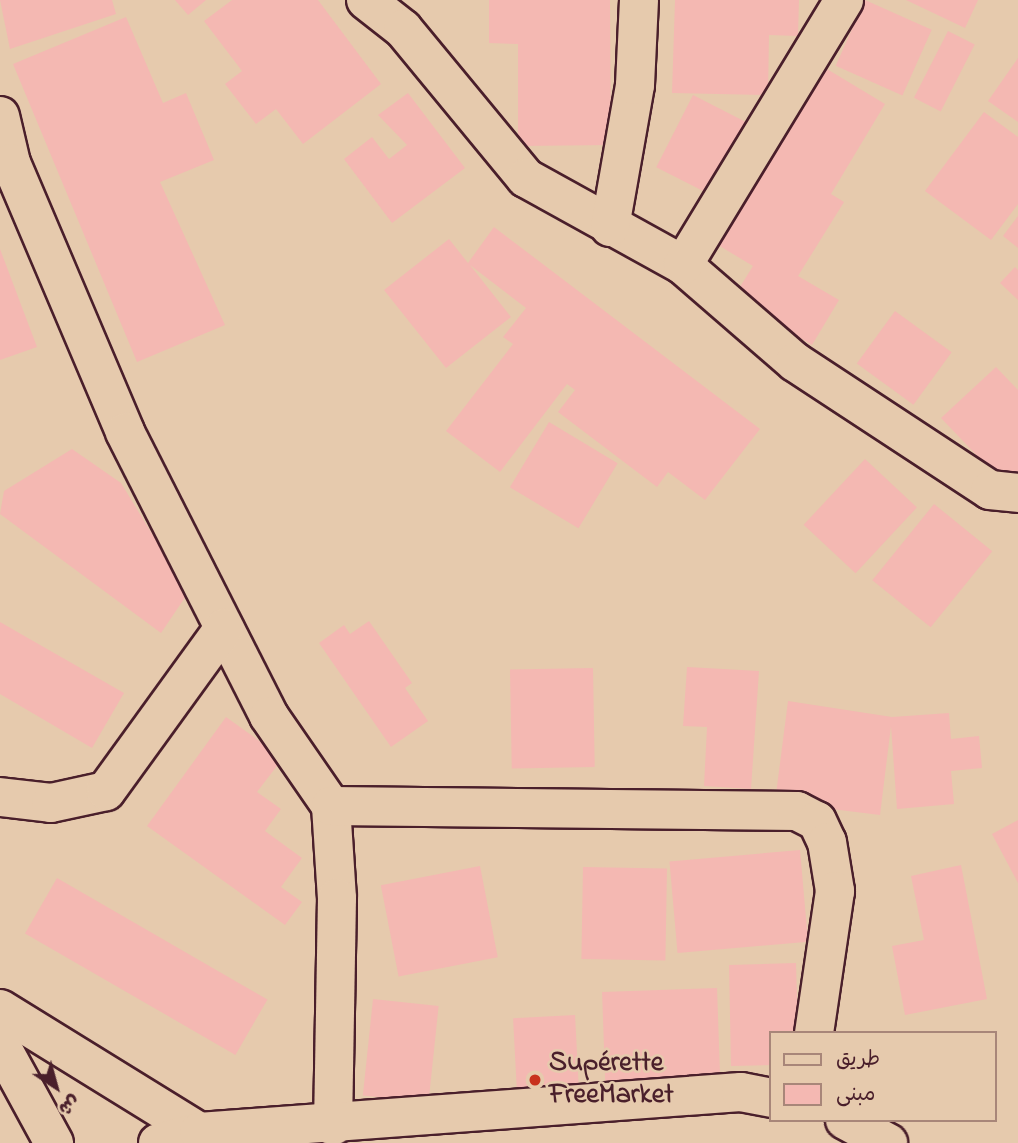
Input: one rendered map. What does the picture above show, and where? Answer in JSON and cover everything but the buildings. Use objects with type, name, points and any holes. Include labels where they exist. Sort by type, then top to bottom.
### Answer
[{"type":"street","points":[[366,0],[402,14],[526,178],[610,227],[683,265],[795,362],[990,490],[1018,493]]},
{"type":"street","points":[[610,227],[635,85],[639,0]]},
{"type":"street","points":[[683,265],[844,0]]},
{"type":"street","points":[[0,116],[11,163],[84,342],[269,716],[331,806],[337,898],[333,1126]]},
{"type":"street","points":[[0,797],[51,803],[106,791],[224,628]]},
{"type":"street","points":[[331,806],[797,811],[817,821],[827,842],[835,891],[814,1031]]},
{"type":"street","points":[[0,1009],[199,1132]]},
{"type":"street","points":[[0,1044],[54,1143]]},
{"type":"street","points":[[158,1143],[199,1132],[333,1126],[741,1092],[769,1098]]},
{"type":"street","points":[[849,1122],[888,1143]]},
{"type":"place","name":"Supérette FreeMarket","points":[[535,1080]]}]
